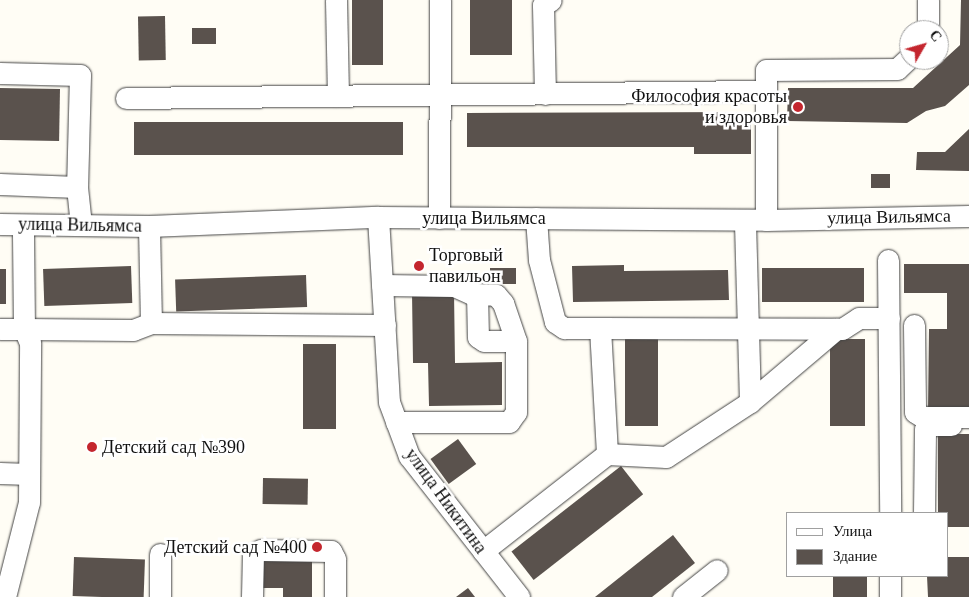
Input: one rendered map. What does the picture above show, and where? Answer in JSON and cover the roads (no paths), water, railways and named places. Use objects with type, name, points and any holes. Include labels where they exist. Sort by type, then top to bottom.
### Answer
[{"type":"street","points":[[336,0],[338,96]]},
{"type":"street","points":[[439,218],[440,0]]},
{"type":"street","points":[[545,94],[543,5],[551,0]]},
{"type":"street","points":[[928,0],[928,20]]},
{"type":"street","points":[[766,220],[766,70],[897,69],[899,67]]},
{"type":"street","points":[[0,73],[80,75],[77,187],[81,225]]},
{"type":"street","points":[[126,98],[766,91]]},
{"type":"street","points":[[0,184],[77,187]]},
{"type":"street","name":"улица Вильямса","points":[[0,224],[149,226],[378,217],[766,220],[969,216]]},
{"type":"street","name":"улица Никитина","points":[[378,217],[389,402],[396,422],[409,456],[516,596]]},
{"type":"street","points":[[536,218],[539,260],[555,322],[564,328],[836,329],[847,328],[859,318],[889,318]]},
{"type":"street","points":[[745,220],[750,402]]},
{"type":"street","points":[[5,597],[29,502],[30,343],[24,330],[23,225]]},
{"type":"street","points":[[149,226],[151,323]]},
{"type":"street","points":[[888,260],[890,512]]},
{"type":"street","points":[[382,285],[454,286],[477,294],[501,298],[516,341],[516,412],[509,422],[396,422]]},
{"type":"street","points":[[477,294],[478,338],[484,341],[516,341]]},
{"type":"street","points":[[0,329],[133,330],[151,323],[384,325]]},
{"type":"street","points":[[914,325],[915,412],[923,417],[969,417]]},
{"type":"street","points":[[600,328],[607,454]]},
{"type":"street","points":[[483,551],[607,454],[666,456],[750,402],[836,329]]},
{"type":"street","points":[[924,512],[926,429],[933,425],[969,425]]},
{"type":"street","points":[[0,474],[29,474]]},
{"type":"street","points":[[252,597],[253,554],[261,550],[270,550],[331,551],[335,559],[335,597]]},
{"type":"street","points":[[160,554],[160,597]]},
{"type":"street","points":[[683,597],[717,570]]},
{"type":"street","points":[[890,577],[890,597]]},
{"type":"place","name":"Философия красоты и здоровья","points":[[798,107]]},
{"type":"place","name":"Торговый павильон","points":[[419,266]]},
{"type":"place","name":"Детский сад №390","points":[[92,447]]},
{"type":"place","name":"Детский сад №400","points":[[317,547]]}]
